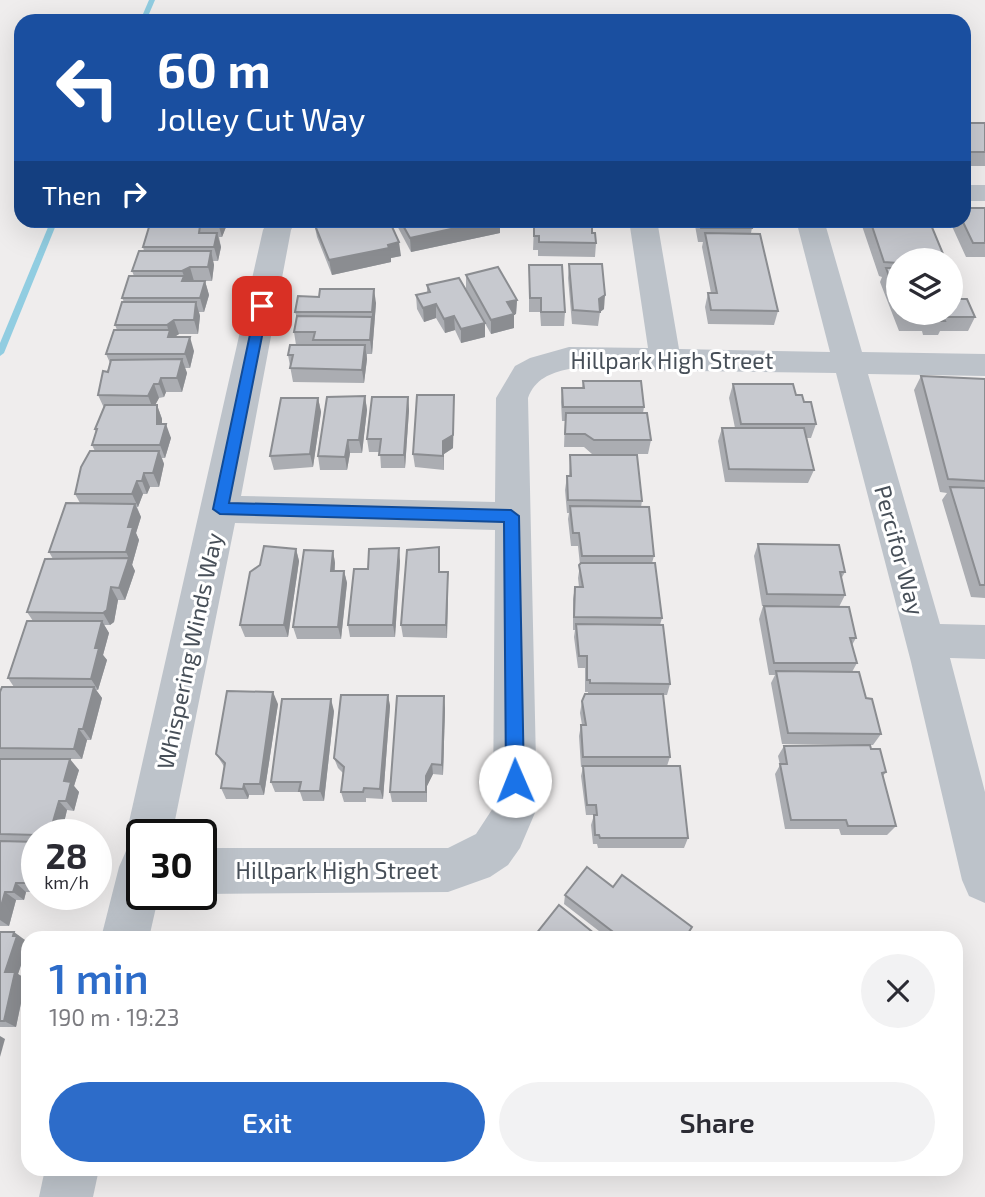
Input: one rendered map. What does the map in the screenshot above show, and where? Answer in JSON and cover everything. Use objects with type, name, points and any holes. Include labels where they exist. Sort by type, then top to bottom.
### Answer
[{"type":"street","name":"Whispering Winds Way","points":[[152,819],[278,228]]},
{"type":"street","points":[[644,228],[665,359]]},
{"type":"street","name":"Percifor Way","points":[[812,228],[925,640],[985,880]]},
{"type":"street","name":"Hillpark High Street","points":[[217,871],[448,870],[478,861],[495,849],[508,828],[515,808],[512,398],[515,386],[526,371],[541,364],[569,358],[985,365]]},
{"type":"street","points":[[220,509],[511,516]]},
{"type":"street","points":[[925,640],[985,642]]},
{"type":"street","points":[[127,931],[132,910]]},
{"type":"street","points":[[66,1197],[70,1176]]},
{"type":"building","points":[[971,123],[985,123],[985,152],[971,152]]},
{"type":"building","points":[[971,208],[985,208],[985,243],[973,243],[966,228],[971,228]]},
{"type":"building","points":[[149,228],[200,228],[199,233],[217,233],[214,247],[143,247]]},
{"type":"building","points":[[316,228],[393,228],[399,242],[388,245],[389,248],[329,260]]},
{"type":"building","points":[[404,228],[456,228],[410,238]]},
{"type":"building","points":[[534,228],[592,228],[596,243],[539,242],[539,236],[534,236]]},
{"type":"building","points":[[873,228],[932,228],[941,248],[886,248],[886,262]]},
{"type":"building","points":[[705,233],[760,234],[778,311],[711,310],[708,293],[717,293]]},
{"type":"building","points":[[139,251],[211,251],[208,267],[190,267],[182,271],[132,271]]},
{"type":"building","points":[[569,264],[602,264],[605,295],[599,299],[600,312],[573,310]]},
{"type":"building","points":[[529,265],[562,265],[565,312],[541,312],[541,298],[530,298]]},
{"type":"building","points":[[498,267],[517,300],[507,302],[514,314],[491,320],[466,275]]},
{"type":"building","points":[[129,276],[184,276],[182,281],[205,281],[200,298],[122,298]]},
{"type":"building","points":[[459,278],[485,323],[461,329],[454,316],[444,319],[436,304],[423,308],[416,295],[430,292],[427,285]]},
{"type":"building","points":[[320,289],[374,289],[372,312],[295,312],[298,296],[319,297]]},
{"type":"building","points":[[963,299],[967,299],[975,317],[963,317]]},
{"type":"building","points":[[122,302],[196,302],[194,320],[174,320],[167,325],[115,325]]},
{"type":"building","points":[[297,316],[372,317],[370,340],[313,340],[315,332],[294,332]]},
{"type":"building","points":[[114,330],[170,330],[168,337],[190,337],[185,354],[106,354]]},
{"type":"building","points":[[290,345],[365,345],[362,370],[290,368],[293,355],[288,355]]},
{"type":"building","points":[[182,359],[177,378],[161,378],[159,384],[154,384],[148,396],[98,395],[103,371],[108,372],[111,360]]},
{"type":"building","points":[[921,376],[985,379],[985,481],[948,479]]},
{"type":"building","points":[[583,381],[641,381],[644,407],[563,407],[562,388],[584,388]]},
{"type":"building","points":[[733,384],[793,384],[796,395],[802,395],[804,402],[811,402],[816,424],[741,424]]},
{"type":"building","points":[[417,395],[454,395],[453,435],[443,441],[443,456],[413,454]]},
{"type":"building","points":[[365,396],[359,440],[348,440],[345,457],[318,456],[327,397]]},
{"type":"building","points":[[372,397],[408,397],[404,455],[379,455],[381,439],[367,439]]},
{"type":"building","points":[[281,398],[318,398],[310,454],[270,456]]},
{"type":"building","points":[[105,405],[157,405],[157,424],[166,424],[160,445],[92,445]]},
{"type":"building","points":[[566,413],[647,413],[651,440],[594,440],[585,434],[565,434]]},
{"type":"building","points":[[722,428],[804,428],[814,470],[729,469]]},
{"type":"building","points":[[90,451],[159,451],[153,473],[144,473],[142,481],[137,481],[132,494],[75,494],[81,467]]},
{"type":"building","points":[[570,455],[637,455],[642,501],[568,500]]},
{"type":"building","points":[[950,487],[985,488],[985,585],[980,585]]},
{"type":"building","points":[[66,503],[135,504],[128,527],[133,527],[126,552],[49,552]]},
{"type":"building","points":[[570,506],[649,507],[654,556],[582,556],[579,533],[573,533]]},
{"type":"building","points":[[758,544],[839,545],[845,572],[840,572],[845,595],[767,594]]},
{"type":"building","points":[[264,546],[296,549],[284,625],[240,625],[250,572],[260,565]]},
{"type":"building","points":[[439,547],[439,572],[448,572],[446,625],[401,625],[407,550]]},
{"type":"building","points":[[399,548],[393,625],[348,625],[354,569],[368,569],[369,549]]},
{"type":"building","points":[[304,550],[333,551],[331,571],[344,571],[338,627],[293,627]]},
{"type":"building","points":[[129,558],[119,588],[111,587],[107,610],[103,613],[27,612],[45,559]]},
{"type":"building","points":[[655,563],[662,618],[574,617],[575,587],[583,587],[579,565]]},
{"type":"building","points":[[764,606],[849,607],[856,638],[850,638],[857,663],[774,663]]},
{"type":"building","points":[[27,621],[102,621],[91,679],[8,678]]},
{"type":"building","points":[[576,624],[663,625],[670,684],[590,683],[590,680],[587,680],[587,656],[579,656]]},
{"type":"building","points":[[776,671],[859,672],[866,698],[872,699],[881,734],[788,733]]},
{"type":"building","points":[[2,687],[94,687],[83,729],[79,729],[74,749],[0,748]]},
{"type":"building","points":[[227,691],[273,692],[260,784],[244,784],[243,789],[221,788],[225,763],[216,754]]},
{"type":"building","points":[[585,694],[663,694],[670,757],[583,757],[581,725],[586,725],[582,701]]},
{"type":"building","points":[[341,695],[388,695],[380,789],[364,788],[363,792],[341,792],[344,767],[334,758]]},
{"type":"building","points":[[397,696],[444,696],[442,765],[432,764],[426,776],[426,792],[390,792]]},
{"type":"building","points":[[282,699],[331,699],[320,791],[299,791],[301,782],[271,782]]},
{"type":"building","points":[[870,745],[871,749],[880,749],[886,772],[882,773],[896,826],[848,826],[846,820],[791,820],[780,764],[787,764],[784,746]]},
{"type":"building","points":[[0,759],[70,759],[64,781],[71,782],[66,801],[59,801],[54,819],[21,819],[21,835],[0,834]]},
{"type":"building","points":[[583,766],[680,766],[688,838],[600,838],[595,835],[596,805],[587,805]]},
{"type":"building","points":[[0,841],[21,842],[21,883],[16,883],[13,892],[5,892],[0,910]]},
{"type":"building","points":[[587,867],[613,887],[622,875],[692,927],[689,931],[612,931],[565,895]]},
{"type":"building","points":[[559,905],[591,931],[538,931]]},
{"type":"building","points":[[0,932],[14,932],[13,936],[17,936],[5,972],[15,972],[4,1021],[0,1021]]},
{"type":"waterway","points":[[146,14],[152,0]]},
{"type":"waterway","points":[[0,353],[52,228]]},
{"type":"route","points":[[262,306],[220,509],[511,516],[515,781]]}]
